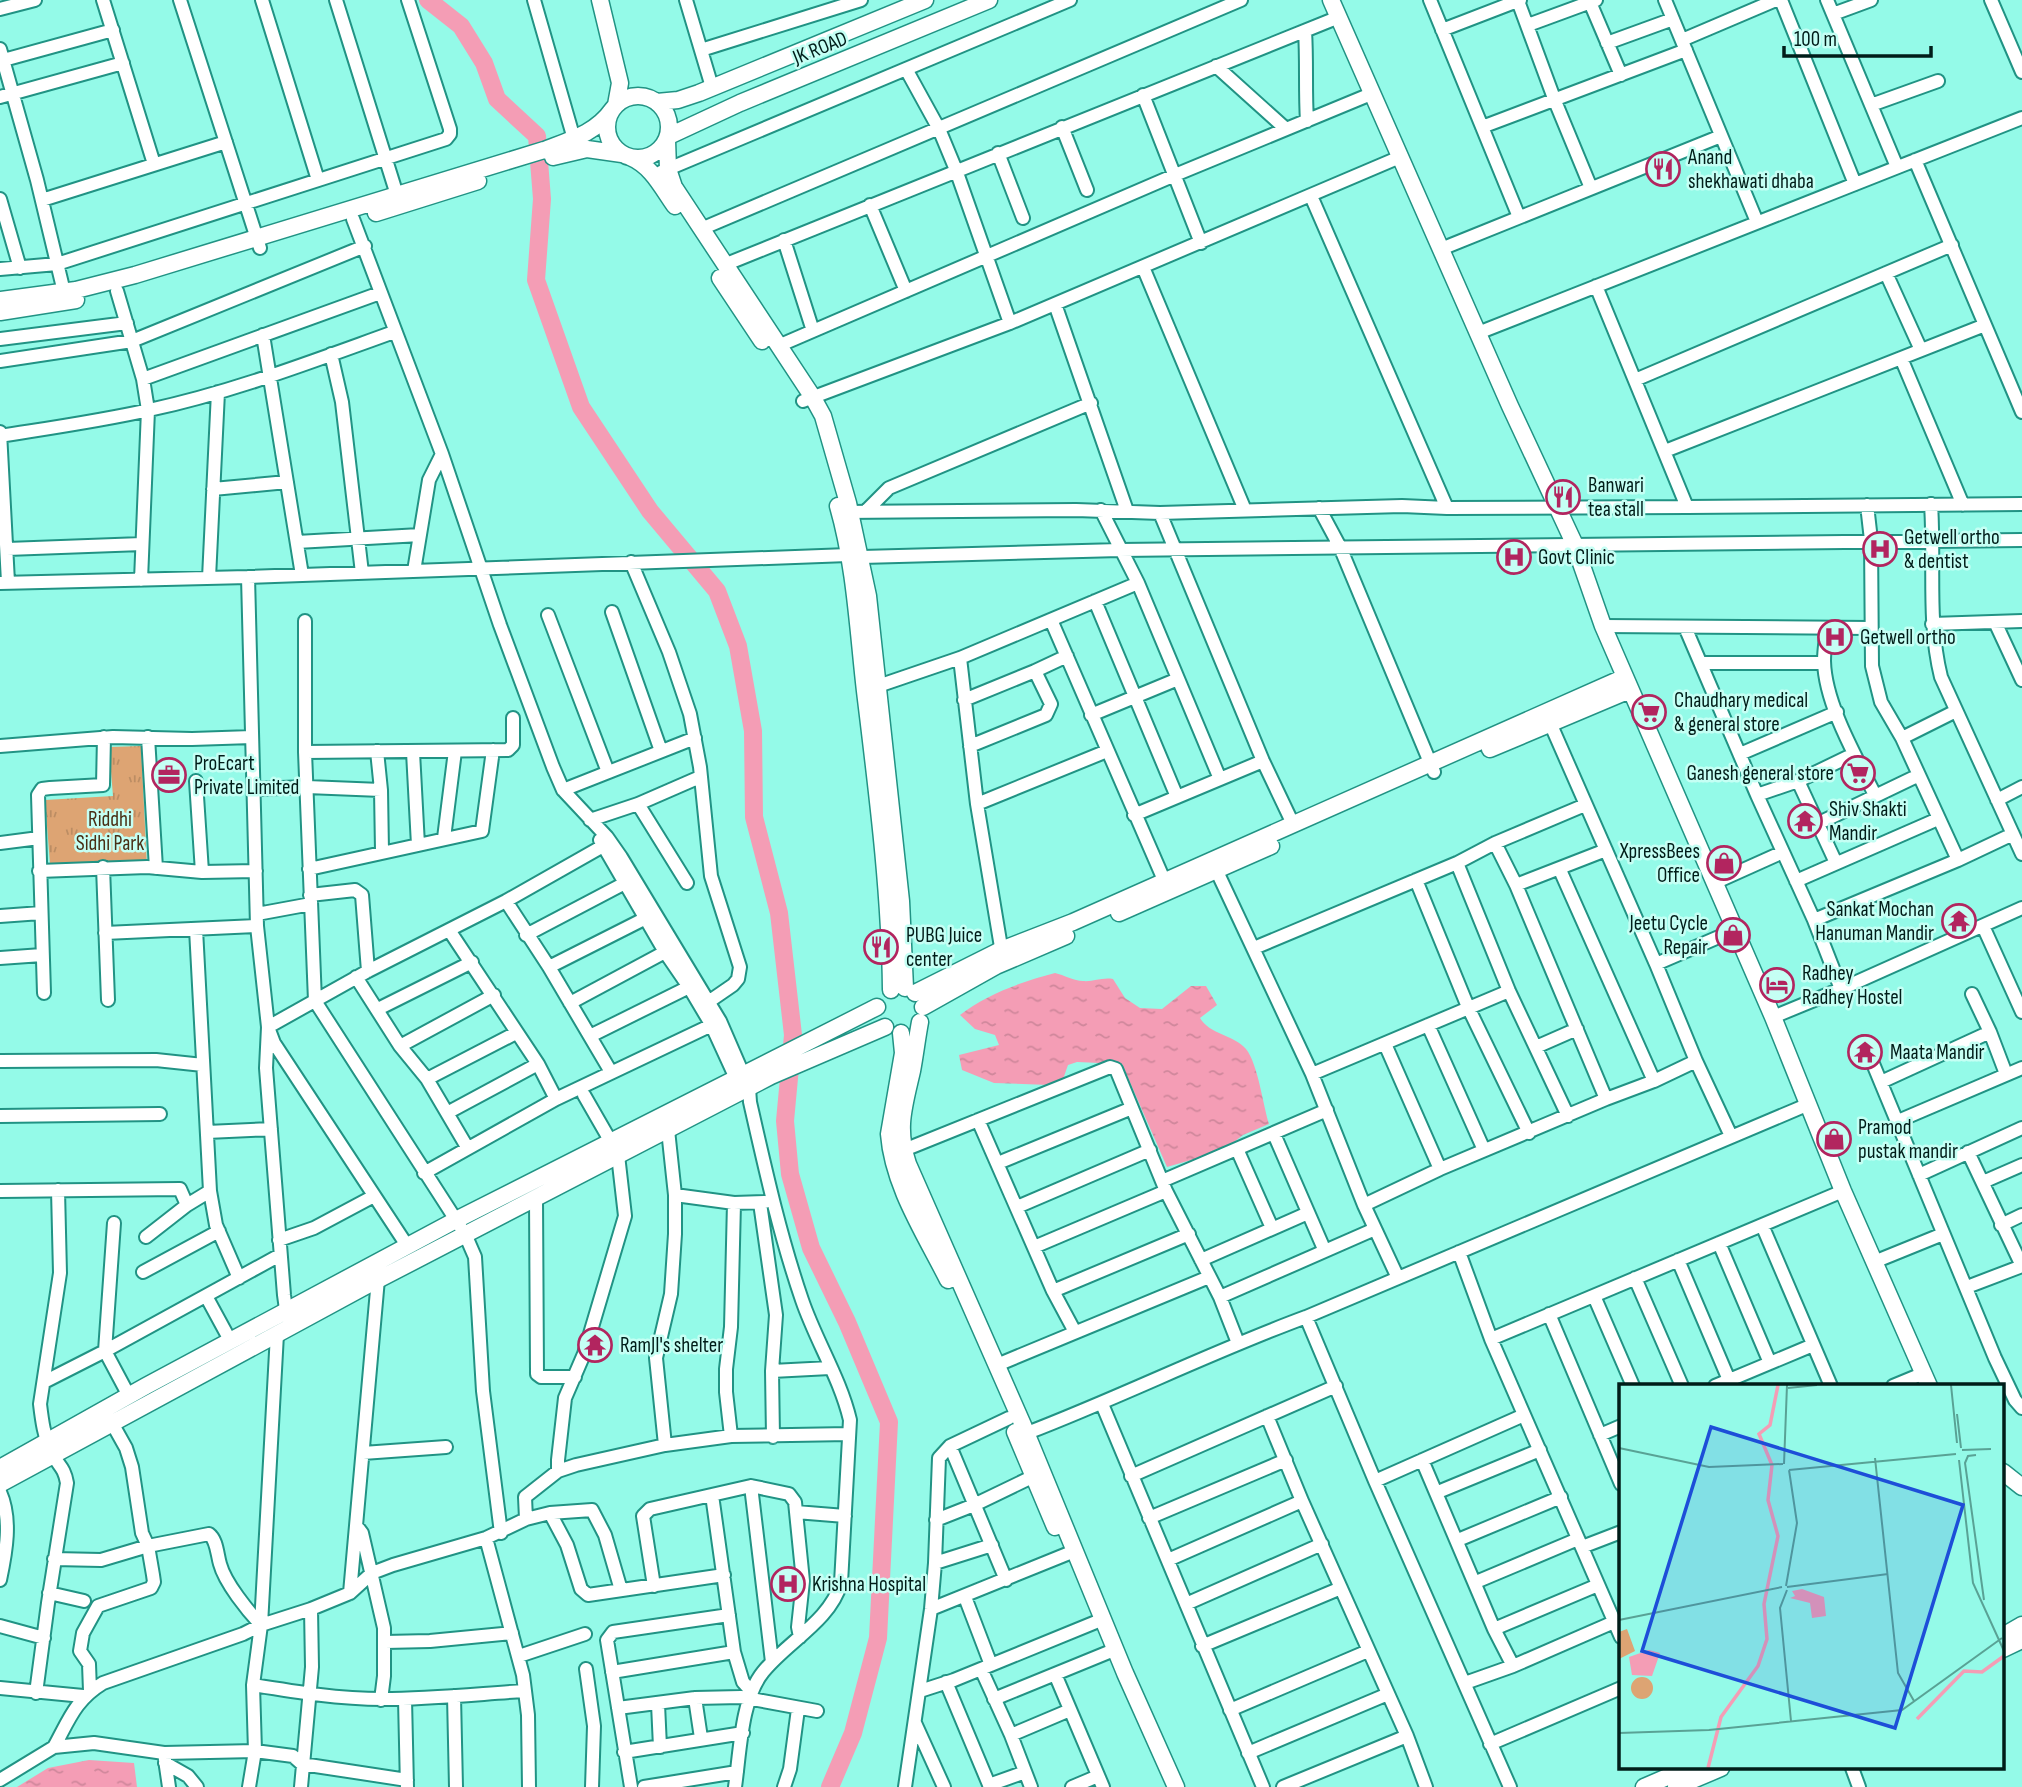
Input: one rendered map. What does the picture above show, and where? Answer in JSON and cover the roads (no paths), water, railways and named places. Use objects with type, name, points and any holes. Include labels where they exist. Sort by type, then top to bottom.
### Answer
[{"type":"street","points":[[0,9],[35,0]]},
{"type":"street","points":[[103,0],[154,164]]},
{"type":"street","points":[[180,0],[258,243]]},
{"type":"street","points":[[262,0],[318,180]]},
{"type":"street","points":[[336,0],[397,195]]},
{"type":"street","points":[[0,270],[57,264],[446,139],[450,134],[408,0]]},
{"type":"street","points":[[534,0],[574,139]]},
{"type":"street","points":[[686,0],[712,87]]},
{"type":"street","points":[[701,51],[861,0]]},
{"type":"street","name":"JK ROAD","points":[[654,100],[678,100],[925,0]]},
{"type":"street","name":"JK ROAD","points":[[668,138],[740,103],[989,0]]},
{"type":"street","points":[[661,172],[1070,0]]},
{"type":"street","points":[[701,229],[1241,0]]},
{"type":"street","points":[[1331,0],[1574,543],[1627,684],[1773,1017],[1843,1191],[1926,1380],[1904,1384]]},
{"type":"street","points":[[1430,0],[1518,217]]},
{"type":"street","points":[[1442,30],[1519,0],[1555,101],[1591,188]]},
{"type":"street","points":[[1665,0],[1757,222]]},
{"type":"street","points":[[1482,127],[1621,75],[1778,0],[1855,184]]},
{"type":"street","points":[[1827,0],[1897,167]]},
{"type":"street","points":[[1833,14],[1871,0]]},
{"type":"street","points":[[1992,0],[2022,72]]},
{"type":"street","points":[[1528,25],[1592,1],[1621,75]]},
{"type":"street","points":[[602,7],[629,78],[639,92],[654,100],[667,114],[668,138],[661,172],[741,311],[808,398]]},
{"type":"street","points":[[602,7],[620,83],[608,119],[609,139],[626,156],[661,172],[674,187],[778,346],[808,398],[820,439],[852,512],[890,924],[911,1000],[908,1032],[893,1030],[852,1040],[768,1070]]},
{"type":"street","points":[[724,265],[1339,17]]},
{"type":"street","points":[[1607,43],[1673,19]]},
{"type":"street","points":[[64,292],[42,200],[6,95],[1,57],[113,30]]},
{"type":"street","points":[[1305,31],[1307,121]]},
{"type":"street","points":[[6,95],[123,63]]},
{"type":"street","points":[[1216,66],[1286,130]]},
{"type":"street","points":[[906,69],[939,129],[956,170],[1010,323]]},
{"type":"street","points":[[1871,105],[1938,81]]},
{"type":"street","points":[[778,346],[1175,175],[1371,94]]},
{"type":"street","points":[[1143,95],[1201,243]]},
{"type":"street","points":[[0,300],[64,292],[353,219],[546,154],[599,125],[614,107],[632,96],[654,100]]},
{"type":"street","points":[[1478,333],[2022,118]]},
{"type":"street","points":[[1062,127],[1087,190]]},
{"type":"street","points":[[1441,248],[1721,135]]},
{"type":"street","points":[[546,154],[587,149],[648,157],[656,153],[668,138]]},
{"type":"street","points":[[42,200],[226,142]]},
{"type":"street","points":[[998,153],[1023,218]]},
{"type":"street","points":[[808,398],[1010,323],[1400,158]]},
{"type":"street","points":[[1915,160],[2022,412]]},
{"type":"street","points":[[0,312],[47,306],[117,290],[397,195],[439,188]]},
{"type":"street","points":[[1311,196],[1447,508]]},
{"type":"street","points":[[0,201],[20,268]]},
{"type":"street","points":[[870,205],[906,291]]},
{"type":"street","points":[[353,219],[442,454],[500,625],[563,790],[607,836],[621,857],[716,1023],[744,1087],[802,1301],[845,1397],[850,1420],[841,1583],[837,1596],[800,1637],[762,1673],[750,1695],[735,1787]]},
{"type":"street","points":[[784,240],[813,331]]},
{"type":"street","points":[[1635,380],[1952,245]]},
{"type":"street","points":[[0,361],[132,341],[365,246]]},
{"type":"street","points":[[1143,267],[1245,510]]},
{"type":"street","points":[[1886,273],[1921,350]]},
{"type":"street","points":[[1596,286],[1687,507]]},
{"type":"street","points":[[117,290],[143,379],[148,411],[141,580]]},
{"type":"street","points":[[143,379],[380,293]]},
{"type":"street","points":[[1055,304],[1127,511]]},
{"type":"street","points":[[0,339],[127,323]]},
{"type":"street","points":[[1665,451],[1985,325]]},
{"type":"street","points":[[80,330],[83,350]]},
{"type":"street","points":[[394,332],[271,376],[148,411],[0,434],[6,549],[4,583],[759,558],[1120,550],[2022,540]]},
{"type":"street","points":[[263,335],[302,575]]},
{"type":"street","points":[[331,354],[342,402],[362,573]]},
{"type":"street","points":[[1901,358],[1963,505]]},
{"type":"street","points":[[209,578],[218,392]]},
{"type":"street","points":[[852,512],[889,488],[1091,403]]},
{"type":"street","points":[[414,571],[429,480],[442,454]]},
{"type":"street","points":[[213,489],[287,482]]},
{"type":"street","points":[[1931,504],[1934,542],[1932,624],[1934,650],[1941,677],[2022,854]]},
{"type":"street","points":[[852,512],[1101,510],[1160,513],[1402,506],[1447,508],[2022,504]]},
{"type":"street","points":[[1867,505],[1871,540],[1872,666],[1881,702],[1902,738],[1958,860]]},
{"type":"street","points":[[1319,508],[1340,547],[1433,768]]},
{"type":"street","points":[[1101,510],[1138,583],[1220,779]]},
{"type":"street","points":[[1160,513],[1263,761],[1293,824]]},
{"type":"street","points":[[297,542],[420,535]]},
{"type":"street","points":[[6,549],[142,544]]},
{"type":"street","points":[[855,556],[878,686],[911,1000],[912,1071],[902,1107],[904,1150],[1027,1433],[1125,1673],[1176,1787]]},
{"type":"street","points":[[638,562],[690,713],[711,876],[740,967],[738,979],[705,1005]]},
{"type":"street","points":[[248,577],[257,920],[268,1027],[266,1068],[284,1324],[261,1625],[253,1685],[255,1751],[249,1787]]},
{"type":"street","points":[[878,686],[960,658],[1138,583]]},
{"type":"street","points":[[1095,601],[1177,797]]},
{"type":"street","points":[[612,612],[661,751]]},
{"type":"street","points":[[548,615],[608,772]]},
{"type":"street","points":[[1051,620],[1164,880]]},
{"type":"street","points":[[305,621],[305,752],[315,1001],[461,1227],[475,1257],[483,1391],[501,1532]]},
{"type":"street","points":[[1932,624],[2022,621]]},
{"type":"street","points":[[1995,622],[2022,680]]},
{"type":"street","points":[[1603,626],[1871,628]]},
{"type":"street","points":[[1685,626],[1814,920],[1841,989]]},
{"type":"street","points":[[1827,628],[1824,663],[1837,712],[1875,795]]},
{"type":"street","points":[[964,700],[1067,656]]},
{"type":"street","points":[[960,658],[977,804],[1002,957]]},
{"type":"street","points":[[1701,663],[1824,663]]},
{"type":"street","points":[[970,746],[1046,715],[1051,704],[1035,671]]},
{"type":"street","points":[[1091,715],[1178,679]]},
{"type":"street","points":[[1002,957],[1627,684]]},
{"type":"street","points":[[1902,738],[1956,711]]},
{"type":"street","points":[[1740,754],[1837,712]]},
{"type":"street","points":[[305,752],[512,748],[513,718]]},
{"type":"street","points":[[1548,719],[1731,1136]]},
{"type":"street","points":[[0,746],[104,737],[252,737]]},
{"type":"street","points":[[44,993],[38,794],[42,789],[103,785],[104,737]]},
{"type":"street","points":[[148,737],[156,868]]},
{"type":"street","points":[[563,790],[695,738]]},
{"type":"street","points":[[309,869],[382,851],[478,833],[484,829],[493,750]]},
{"type":"street","points":[[377,751],[382,851]]},
{"type":"street","points":[[444,838],[456,751]]},
{"type":"street","points":[[977,804],[1107,751]]},
{"type":"street","points":[[413,752],[418,845]]},
{"type":"street","points":[[1757,795],[1798,781],[1854,754]]},
{"type":"street","points":[[1134,815],[1263,761]]},
{"type":"street","points":[[0,1468],[112,1423],[284,1324],[408,1247],[536,1198],[612,1151],[668,1130],[744,1087],[842,1025],[877,1007],[882,997],[911,1000],[1164,880],[1214,865],[1293,824],[1433,768]]},
{"type":"street","points":[[1817,824],[1919,775]]},
{"type":"street","points":[[594,825],[700,777]]},
{"type":"street","points":[[196,781],[202,872]]},
{"type":"street","points":[[1798,781],[1836,863]]},
{"type":"street","points":[[255,789],[307,787],[381,790]]},
{"type":"street","points":[[1997,800],[2022,787]]},
{"type":"street","points":[[638,804],[687,883]]},
{"type":"street","points":[[1254,948],[1457,863],[1496,843],[1586,805]]},
{"type":"street","points":[[1796,881],[1938,819]]},
{"type":"street","points":[[594,825],[603,846],[664,952],[705,1005]]},
{"type":"street","points":[[1814,920],[2013,834]]},
{"type":"street","points":[[0,843],[39,838]]},
{"type":"street","points":[[1496,843],[1606,1099]]},
{"type":"street","points":[[268,1027],[356,977],[506,901],[603,846]]},
{"type":"street","points":[[1516,885],[1606,850]]},
{"type":"street","points":[[1714,883],[1783,852]]},
{"type":"street","points":[[1457,863],[1509,991],[1567,1116]]},
{"type":"street","points":[[1214,865],[1312,1074],[1364,1205],[1398,1278]]},
{"type":"street","points":[[103,867],[108,1000]]},
{"type":"street","points":[[39,871],[103,867],[256,872]]},
{"type":"street","points":[[1560,870],[1654,1081]]},
{"type":"street","points":[[1416,880],[1468,1007],[1529,1133]]},
{"type":"street","points":[[526,935],[625,883]]},
{"type":"street","points":[[106,933],[196,929],[257,920],[310,899],[355,890],[362,895],[368,971]]},
{"type":"street","points":[[506,901],[549,967],[611,1072]]},
{"type":"street","points":[[1773,1017],[2022,908]]},
{"type":"street","points":[[0,916],[41,913]]},
{"type":"street","points":[[549,967],[646,918]]},
{"type":"street","points":[[1983,926],[2022,1012]]},
{"type":"street","points":[[196,929],[210,1191],[219,1231],[239,1278]]},
{"type":"street","points":[[449,930],[538,1064],[556,1099]]},
{"type":"street","points":[[1656,964],[1735,930]]},
{"type":"street","points":[[570,1003],[664,952]]},
{"type":"street","points":[[0,958],[42,955]]},
{"type":"street","points":[[378,1009],[472,962]]},
{"type":"street","points":[[356,977],[400,1046],[427,1079],[467,1147]]},
{"type":"street","points":[[590,1036],[689,986]]},
{"type":"street","points":[[1312,1074],[1509,991]]},
{"type":"street","points":[[1972,994],[2006,1074]]},
{"type":"street","points":[[400,1046],[494,995]]},
{"type":"street","points":[[877,1007],[879,1018],[893,1030],[903,1053],[889,1133],[894,1165],[900,1182],[965,1317],[1166,1787]]},
{"type":"street","points":[[424,1172],[556,1099],[716,1023]]},
{"type":"street","points":[[1428,1025],[1484,1150]]},
{"type":"street","points":[[268,1027],[274,1043],[408,1247]]},
{"type":"street","points":[[1536,1047],[1577,1030]]},
{"type":"street","points":[[427,1079],[516,1032]]},
{"type":"street","points":[[1881,1082],[1990,1032]]},
{"type":"street","points":[[1864,1042],[1995,1358],[2015,1400],[2022,1408]]},
{"type":"street","points":[[1385,1044],[1440,1169]]},
{"type":"street","points":[[0,1061],[156,1060],[203,1065]]},
{"type":"street","points":[[1364,1205],[1440,1169],[1654,1081],[1696,1061]]},
{"type":"street","points":[[447,1113],[538,1064]]},
{"type":"street","points":[[904,1150],[1110,1068],[1116,1069],[1120,1073],[1164,1186],[1220,1297],[1238,1343]]},
{"type":"street","points":[[1898,1121],[2022,1068]]},
{"type":"street","points":[[0,1484],[129,1396],[230,1342],[284,1324],[378,1279],[461,1227],[744,1087]]},
{"type":"street","points":[[558,1471],[565,1398],[575,1377],[625,1216],[611,1142],[584,1095]]},
{"type":"street","points":[[1027,1433],[1102,1404],[1238,1343],[1306,1317],[1809,1104]]},
{"type":"street","points":[[998,1163],[1132,1108]]},
{"type":"street","points":[[1034,1247],[1237,1149],[1327,1110]]},
{"type":"street","points":[[0,1116],[160,1114]]},
{"type":"street","points":[[978,1120],[1075,1332]]},
{"type":"street","points":[[1919,1175],[2022,1128]]},
{"type":"street","points":[[207,1132],[271,1129]]},
{"type":"street","points":[[665,1446],[656,1358],[671,1294],[674,1195],[668,1130]]},
{"type":"street","points":[[1274,1133],[1325,1249]]},
{"type":"street","points":[[1237,1149],[1272,1228]]},
{"type":"street","points":[[1017,1207],[1150,1150]]},
{"type":"street","points":[[1967,1287],[2022,1266],[1968,1152]]},
{"type":"street","points":[[1983,1182],[2022,1165]]},
{"type":"street","points":[[0,1191],[180,1189],[187,1205]]},
{"type":"street","points":[[36,1693],[67,1482],[65,1469],[50,1448],[42,1426],[40,1404],[60,1273],[58,1190]]},
{"type":"street","points":[[146,1237],[210,1191]]},
{"type":"street","points":[[1491,1339],[1843,1191]]},
{"type":"street","points":[[674,1195],[734,1203],[774,1201]]},
{"type":"street","points":[[279,1240],[314,1228],[374,1196]]},
{"type":"street","points":[[536,1198],[537,1374],[541,1377],[575,1377]]},
{"type":"street","points":[[731,1436],[726,1369],[731,1327],[734,1203]]},
{"type":"street","points":[[760,1203],[776,1315],[772,1371],[773,1437]]},
{"type":"street","points":[[1201,1260],[1308,1213]]},
{"type":"street","points":[[2001,1225],[2022,1215]]},
{"type":"street","points":[[114,1223],[105,1351],[129,1396]]},
{"type":"street","points":[[1762,1225],[1830,1384]]},
{"type":"street","points":[[1220,1297],[1375,1229]]},
{"type":"street","points":[[143,1272],[219,1231]]},
{"type":"street","points":[[1054,1291],[1189,1234]]},
{"type":"street","points":[[1874,1262],[1943,1234]]},
{"type":"street","points":[[1719,1243],[1770,1363]]},
{"type":"street","points":[[1459,1252],[1491,1339],[1619,1633]]},
{"type":"street","points":[[44,1382],[281,1255]]},
{"type":"street","points":[[1678,1260],[1729,1380]]},
{"type":"street","points":[[997,1365],[1209,1277]]},
{"type":"street","points":[[1635,1278],[1681,1384]]},
{"type":"street","points":[[350,1593],[378,1279]]},
{"type":"street","points":[[206,1296],[230,1342]]},
{"type":"street","points":[[1594,1296],[1632,1384]]},
{"type":"street","points":[[1549,1314],[1619,1479]]},
{"type":"street","points":[[1306,1317],[1510,1787]]},
{"type":"street","points":[[1720,1384],[1813,1345]]},
{"type":"street","points":[[772,1371],[830,1368]]},
{"type":"street","points":[[1131,1476],[1336,1386]]},
{"type":"street","points":[[1102,1404],[1263,1787]]},
{"type":"street","points":[[1375,1481],[1524,1415]]},
{"type":"street","points":[[1267,1416],[1302,1502],[1407,1736],[1421,1785]]},
{"type":"street","points":[[905,1787],[920,1691],[935,1563],[939,1458],[950,1446],[1009,1418]]},
{"type":"street","points":[[87,1693],[89,1664],[80,1651],[83,1633],[98,1606],[153,1585],[148,1546],[142,1533],[129,1457],[112,1423]]},
{"type":"street","points":[[1600,1435],[1619,1427]]},
{"type":"street","points":[[526,1519],[525,1497],[558,1471],[576,1465],[665,1446],[731,1436],[849,1434]]},
{"type":"street","points":[[950,1446],[1006,1580]]},
{"type":"street","points":[[363,1453],[446,1447]]},
{"type":"street","points":[[1438,1492],[1540,1450]]},
{"type":"street","points":[[1149,1518],[1286,1460]]},
{"type":"street","points":[[1422,1460],[1438,1492],[1494,1629],[1513,1666]]},
{"type":"street","points":[[2004,1473],[2022,1488]]},
{"type":"street","points":[[936,1520],[1032,1477]]},
{"type":"street","points":[[654,1586],[643,1516],[650,1509],[751,1486],[789,1494],[795,1502],[803,1581],[798,1626],[800,1637]]},
{"type":"street","points":[[751,1486],[772,1662]]},
{"type":"street","points":[[0,1492],[7,1513],[7,1526],[0,1580]]},
{"type":"street","points":[[712,1495],[734,1652],[750,1695]]},
{"type":"street","points":[[1458,1540],[1561,1497]]},
{"type":"street","points":[[1168,1560],[1302,1502]]},
{"type":"street","points":[[54,1747],[72,1711],[87,1693],[103,1684],[311,1609],[350,1593],[372,1573],[486,1538],[526,1519],[550,1513],[592,1510],[605,1535],[621,1590]]},
{"type":"street","points":[[796,1512],[845,1516]]},
{"type":"street","points":[[550,1513],[567,1545],[584,1592],[588,1595],[724,1575]]},
{"type":"street","points":[[357,1525],[362,1533],[384,1628],[381,1700]]},
{"type":"street","points":[[1476,1582],[1580,1543],[1619,1533]]},
{"type":"street","points":[[54,1559],[101,1560],[148,1546],[212,1535],[226,1577],[246,1608],[261,1625]]},
{"type":"street","points":[[486,1538],[519,1656],[528,1715],[529,1787]]},
{"type":"street","points":[[1186,1604],[1322,1544]]},
{"type":"street","points":[[935,1563],[992,1545]]},
{"type":"street","points":[[930,1609],[1067,1554]]},
{"type":"street","points":[[1494,1629],[1598,1585]]},
{"type":"street","points":[[1202,1646],[1341,1588]]},
{"type":"street","points":[[49,1593],[84,1601]]},
{"type":"street","points":[[965,1597],[994,1699],[1031,1787]]},
{"type":"street","points":[[301,1787],[312,1667],[311,1609]]},
{"type":"street","points":[[631,1787],[607,1640],[613,1632],[729,1615]]},
{"type":"street","points":[[920,1691],[1096,1622]]},
{"type":"street","points":[[1465,1682],[1513,1666],[1614,1622]]},
{"type":"street","points":[[2004,1635],[2022,1625]]},
{"type":"street","points":[[0,1626],[44,1638]]},
{"type":"street","points":[[385,1642],[430,1641],[512,1633]]},
{"type":"street","points":[[519,1656],[585,1634]]},
{"type":"street","points":[[2004,1649],[2022,1640]]},
{"type":"street","points":[[1230,1710],[1368,1651]]},
{"type":"street","points":[[612,1672],[734,1652]]},
{"type":"street","points":[[994,1699],[1109,1652]]},
{"type":"street","points":[[586,1669],[594,1727],[592,1787]]},
{"type":"street","points":[[1055,1674],[1101,1782],[1072,1787]]},
{"type":"street","points":[[946,1682],[989,1786],[1026,1772]]},
{"type":"street","points":[[253,1685],[308,1694],[381,1700],[524,1690]]},
{"type":"street","points":[[0,1688],[36,1693],[87,1693]]},
{"type":"street","points":[[1490,1744],[1619,1689]]},
{"type":"street","points":[[1248,1753],[1388,1694]]},
{"type":"street","points":[[618,1708],[695,1698],[750,1695],[798,1709],[817,1711]]},
{"type":"street","points":[[454,1696],[456,1787]]},
{"type":"street","points":[[695,1698],[701,1738]]},
{"type":"street","points":[[0,1780],[54,1747],[94,1743],[165,1758],[255,1751],[293,1756],[302,1764],[407,1784],[405,1699]]},
{"type":"street","points":[[658,1704],[660,1747]]},
{"type":"street","points":[[784,1787],[790,1769],[798,1709]]},
{"type":"street","points":[[1011,1735],[1069,1710]]},
{"type":"street","points":[[915,1722],[944,1787]]},
{"type":"street","points":[[624,1752],[743,1733]]},
{"type":"street","points":[[1283,1787],[1407,1736]]},
{"type":"street","points":[[165,1758],[169,1787]]},
{"type":"street","points":[[165,1758],[188,1776],[197,1787]]},
{"type":"street","points":[[1644,1787],[1683,1770]]},
{"type":"street","points":[[1676,1787],[1716,1770]]},
{"type":"street","points":[[1853,1770],[1859,1787]]},
{"type":"street","points":[[644,1787],[737,1772]]},
{"type":"water","points":[[1055,973],[1080,981],[1113,979],[1125,998],[1140,1008],[1162,1009],[1191,986],[1206,986],[1217,1005],[1200,1018],[1209,1028],[1235,1040],[1246,1049],[1257,1074],[1269,1124],[1243,1135],[1222,1151],[1167,1167],[1122,1064],[1077,1062],[1068,1065],[1062,1082],[1049,1085],[994,1083],[962,1070],[959,1055],[999,1045],[995,1035],[975,1029],[960,1015],[1005,990]]},
{"type":"water","points":[[89,1760],[134,1763],[137,1787],[17,1787],[48,1768]]},
{"type":"waterway","points":[[428,0],[461,26],[484,63],[497,99],[537,136],[542,199],[536,280],[581,407],[650,511],[717,591],[738,646],[753,731],[754,817],[779,913],[793,1035],[785,1121],[790,1174],[811,1248],[847,1322],[889,1422],[878,1638],[853,1733],[830,1787]]},
{"type":"place","name":"Anand shekhawati dhaba","points":[[1663,169]]},
{"type":"place","name":"Banwari tea stall","points":[[1563,497]]},
{"type":"place","name":"Getwell ortho & dentist","points":[[1880,549]]},
{"type":"place","name":"Govt Clinic","points":[[1514,557]]},
{"type":"place","name":"Getwell ortho","points":[[1835,637]]},
{"type":"place","name":"Chaudhary medical & general store","points":[[1649,712]]},
{"type":"place","name":"Ganesh general store","points":[[1858,773]]},
{"type":"place","name":"ProEcart Private Limited","points":[[169,775]]},
{"type":"place","name":"Shiv Shakti Mandir","points":[[1805,821]]},
{"type":"place","name":"XpressBees Office","points":[[1724,863]]},
{"type":"place","name":"Sankat Mochan Hanuman Mandir","points":[[1959,921]]},
{"type":"place","name":"Jeetu Cycle Repair","points":[[1733,935]]},
{"type":"place","name":"PUBG Juice center","points":[[881,947]]},
{"type":"place","name":"Radhey Radhey Hostel","points":[[1777,985]]},
{"type":"place","name":"Maata Mandir","points":[[1865,1052]]},
{"type":"place","name":"Pramod pustak mandir","points":[[1834,1139]]},
{"type":"place","name":"RamJI's shelter","points":[[595,1345]]},
{"type":"place","name":"Krishna Hospital","points":[[788,1584]]},
{"type":"park label","name":"Riddhi Sidhi Park","points":[[110,831]]}]
